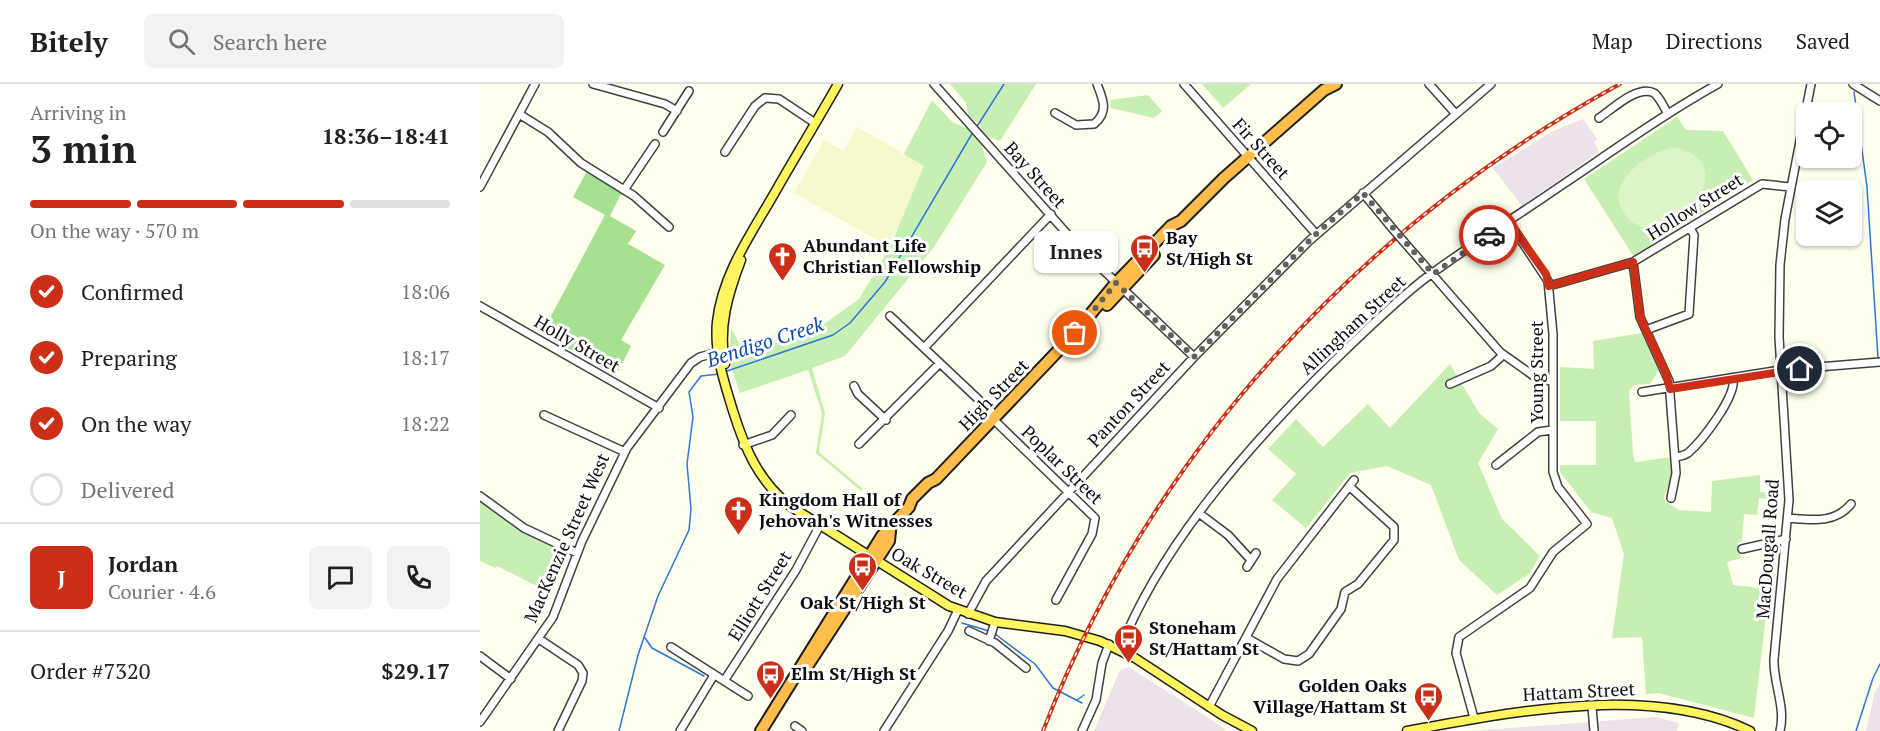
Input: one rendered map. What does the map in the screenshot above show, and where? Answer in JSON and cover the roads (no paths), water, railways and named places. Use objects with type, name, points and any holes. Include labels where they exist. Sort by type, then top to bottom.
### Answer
[{"type":"highway","name":"High Street","points":[[761,731],[789,687],[814,655],[873,559],[890,540],[890,531],[909,507],[912,499],[928,483],[936,479],[1075,333],[1171,226],[1181,221],[1325,87],[1336,84]]},
{"type":"main road","points":[[720,352],[727,301],[750,237],[838,84]]},
{"type":"main road","name":"Oak Street","points":[[720,352],[743,445],[769,486],[790,506],[958,610],[995,622],[1071,632],[1109,644]]},
{"type":"main road","points":[[1109,644],[1209,707],[1252,731]]},
{"type":"main road","name":"Hattam Street","points":[[1407,731],[1429,729],[1474,718],[1592,707],[1664,706],[1708,715],[1750,731]]},
{"type":"street","points":[[480,188],[536,84]]},
{"type":"street","points":[[593,84],[665,104],[677,111]]},
{"type":"street","name":"Bay Street","points":[[934,84],[1119,286],[1194,357]]},
{"type":"street","points":[[1055,113],[1076,125],[1084,127],[1094,124],[1102,115],[1104,107],[1097,84]]},
{"type":"street","name":"Fir Street","points":[[1184,84],[1316,234]]},
{"type":"street","points":[[1429,84],[1455,114]]},
{"type":"street","name":"Panton Street","points":[[968,614],[986,580],[1194,357],[1316,234],[1491,84]]},
{"type":"street","name":"Allingham Street","points":[[1120,650],[1133,620],[1166,564],[1200,514],[1255,445],[1300,396],[1377,320],[1433,274],[1668,114],[1718,84]]},
{"type":"street","name":"MacDougall Road","points":[[1780,731],[1782,715],[1774,667],[1788,518],[1788,468],[1781,370],[1779,286],[1785,219],[1811,84]]},
{"type":"street","points":[[1853,84],[1880,101]]},
{"type":"street","points":[[663,132],[689,91]]},
{"type":"street","points":[[1599,118],[1623,99],[1647,92],[1657,96],[1668,114]]},
{"type":"street","points":[[725,152],[755,106],[765,98],[779,99],[815,123]]},
{"type":"street","points":[[519,114],[548,132],[581,163],[624,190],[669,227]]},
{"type":"street","points":[[624,190],[655,144]]},
{"type":"street","name":"Hollow Street","points":[[1549,286],[1633,262],[1762,184],[1791,187]]},
{"type":"street","points":[[1363,193],[1503,355],[1538,379],[1552,381]]},
{"type":"street","points":[[924,348],[1051,214]]},
{"type":"street","name":"Young Street","points":[[1474,718],[1456,656],[1457,641],[1465,630],[1530,588],[1553,552],[1587,524],[1554,477],[1553,334],[1546,274],[1509,222]]},
{"type":"street","points":[[1646,330],[1689,314],[1694,235],[1690,228]]},
{"type":"street","points":[[1633,262],[1639,314],[1666,373],[1670,389],[1676,478],[1671,498]]},
{"type":"street","name":"Holly Street","points":[[480,306],[659,408]]},
{"type":"street","name":"Poplar Street","points":[[890,316],[1094,514],[1096,526],[1056,600]]},
{"type":"street","name":"MacKenzie Street West","points":[[480,722],[539,639],[560,603],[577,553],[625,452],[691,363],[700,357],[720,352]]},
{"type":"street","points":[[1450,384],[1482,371],[1503,355]]},
{"type":"street","points":[[1642,392],[1781,370],[1880,362]]},
{"type":"street","points":[[859,444],[886,420],[939,364]]},
{"type":"street","points":[[1675,457],[1687,454],[1711,426],[1734,387],[1733,378]]},
{"type":"street","points":[[854,386],[858,394],[886,420]]},
{"type":"street","points":[[544,415],[625,452]]},
{"type":"street","points":[[743,445],[772,435],[791,415]]},
{"type":"street","points":[[1496,465],[1538,432],[1552,430]]},
{"type":"street","points":[[1209,707],[1277,579],[1354,480]]},
{"type":"street","points":[[1247,638],[1284,659],[1299,661],[1309,654],[1341,609],[1345,592],[1360,582],[1396,534],[1391,524],[1349,486]]},
{"type":"street","points":[[480,496],[524,528],[577,553]]},
{"type":"street","points":[[1788,518],[1833,517],[1851,504]]},
{"type":"street","points":[[1200,514],[1228,535],[1250,559]]},
{"type":"street","name":"Elliott Street","points":[[724,681],[796,570],[820,525]]},
{"type":"street","points":[[1742,549],[1786,539]]},
{"type":"street","points":[[1247,567],[1250,559],[1256,553]]},
{"type":"street","points":[[885,731],[948,631],[958,610]]},
{"type":"street","points":[[989,640],[995,622]]},
{"type":"street","points":[[969,631],[989,640],[1026,668]]},
{"type":"street","points":[[539,639],[578,665],[583,673],[582,681],[558,731]]},
{"type":"street","points":[[1082,731],[1096,700],[1101,668],[1109,644]]},
{"type":"street","points":[[671,647],[748,696]]},
{"type":"street","points":[[480,656],[511,678]]},
{"type":"street","points":[[680,731],[714,675]]},
{"type":"street","points":[[1592,707],[1594,731]]},
{"type":"street","points":[[795,726],[802,731]]},
{"type":"waterway","name":"Bendigo Creek","points":[[976,128],[1004,84]]},
{"type":"waterway","points":[[1854,92],[1867,187],[1878,358]]},
{"type":"waterway","name":"Bendigo Creek","points":[[727,371],[833,335],[850,323],[885,282],[973,132]]},
{"type":"waterway","name":"Bendigo Creek","points":[[619,731],[638,655],[658,596],[689,530],[691,509],[687,464],[693,417],[689,392],[701,376],[719,374]]},
{"type":"waterway","points":[[962,623],[989,631]]},
{"type":"waterway","points":[[995,634],[1035,664],[1053,688],[1082,703]]},
{"type":"waterway","points":[[645,638],[652,648],[704,676]]},
{"type":"waterway","points":[[1856,731],[1873,678],[1880,664]]},
{"type":"waterway","points":[[1077,700],[1084,695]]},
{"type":"railway","points":[[1043,731],[1088,629],[1142,533],[1204,442],[1274,356],[1352,278],[1436,206],[1525,141],[1620,84]]},
{"type":"place","name":"Bay St/High St","points":[[1145,274]]},
{"type":"place","name":"Abundant Life Christian Fellowship","points":[[782,282]]},
{"type":"place","name":"Innes","points":[[1075,333]]},
{"type":"place","name":"Kingdom Hall of Jehovah's Witnesses","points":[[738,536]]},
{"type":"place","name":"Oak St/High St","points":[[863,592]]},
{"type":"place","name":"Stoneham St/Hattam St","points":[[1128,664]]},
{"type":"place","name":"Elm St/High St","points":[[770,700]]},
{"type":"place","name":"Golden Oaks Village/Hattam St","points":[[1428,722]]}]
